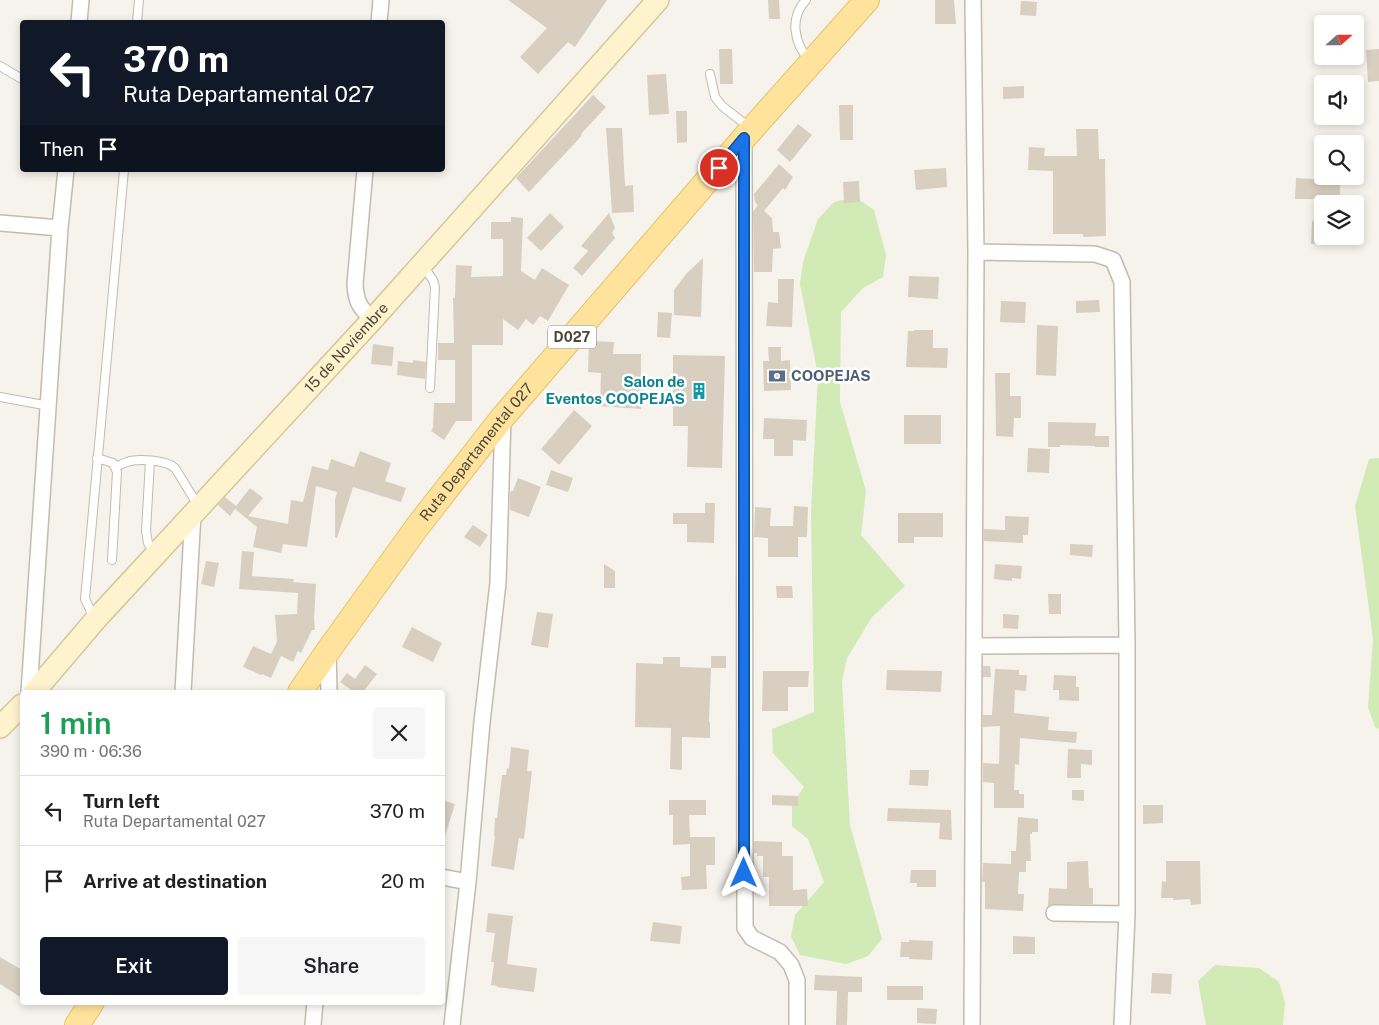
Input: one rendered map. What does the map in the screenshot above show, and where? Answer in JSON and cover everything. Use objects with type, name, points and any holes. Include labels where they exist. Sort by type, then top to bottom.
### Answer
[{"type":"main road","name":"Ruta Departamental 027","points":[[301,690],[417,527],[503,417],[748,134],[867,0]]},
{"type":"main road","points":[[77,1025],[90,1005]]},
{"type":"street","points":[[79,20],[81,0]]},
{"type":"street","points":[[379,20],[381,0]]},
{"type":"street","name":"15 de Noviembre","points":[[36,690],[97,618],[373,319],[658,0]]},
{"type":"street","points":[[972,1025],[976,252],[973,0]]},
{"type":"street","points":[[748,134],[744,920],[745,928],[752,938],[780,952],[791,964],[797,980],[797,1025]]},
{"type":"street","points":[[29,690],[60,228],[66,172]]},
{"type":"street","points":[[365,172],[354,284],[362,311],[373,319]]},
{"type":"street","points":[[0,223],[60,228]]},
{"type":"street","points":[[976,252],[1095,254],[1113,260],[1122,282],[1127,645],[1127,914],[1122,1025]]},
{"type":"street","points":[[452,1025],[468,882],[482,722],[498,584],[503,417]]},
{"type":"street","points":[[183,690],[196,510]]},
{"type":"street","points":[[975,646],[1127,645]]},
{"type":"street","points":[[328,651],[329,690]]},
{"type":"street","points":[[0,728],[20,707]]},
{"type":"street","points":[[445,878],[468,882]]},
{"type":"street","points":[[1054,913],[1127,914]]},
{"type":"street","points":[[313,1025],[315,1005]]},
{"type":"lane","points":[[137,20],[140,0]]},
{"type":"lane","points":[[804,1],[796,14],[796,28],[803,53],[812,62]]},
{"type":"lane","points":[[0,66],[20,78]]},
{"type":"lane","points":[[710,74],[715,97],[748,134]]},
{"type":"lane","points":[[97,618],[92,614],[84,599],[124,172]]},
{"type":"lane","points":[[422,264],[433,280],[435,287],[430,388]]},
{"type":"lane","points":[[0,396],[48,406]]},
{"type":"lane","points":[[96,458],[113,464],[118,472],[112,560]]},
{"type":"lane","points":[[116,467],[134,460],[166,463],[175,468],[196,510]]},
{"type":"lane","points":[[150,461],[146,531],[148,543],[156,554]]},
{"type":"green space","points":[[855,197],[874,210],[886,255],[883,277],[863,288],[841,312],[840,402],[866,491],[861,535],[905,586],[872,617],[847,658],[842,681],[850,825],[882,939],[868,956],[846,964],[800,955],[791,936],[795,915],[824,882],[808,839],[792,826],[792,804],[804,787],[773,753],[772,729],[814,712],[811,511],[818,375],[800,284],[803,262],[818,219],[834,202]]},
{"type":"green space","points":[[1379,458],[1379,729],[1375,727],[1368,707],[1373,639],[1355,506],[1369,459]]},
{"type":"green space","points":[[1215,965],[1259,968],[1279,982],[1285,1003],[1283,1025],[1206,1025],[1198,981]]},
{"type":"building","points":[[508,0],[607,0],[575,47],[568,42],[538,74],[520,57],[547,28]]},
{"type":"building","points":[[768,0],[779,0],[780,19],[769,19]]},
{"type":"building","points":[[935,0],[954,0],[956,24],[935,24]]},
{"type":"building","points":[[1021,1],[1037,2],[1036,16],[1020,15]]},
{"type":"building","points":[[719,49],[732,49],[733,84],[720,84]]},
{"type":"building","points":[[1379,49],[1379,81],[1368,82],[1366,50]]},
{"type":"building","points":[[666,74],[669,114],[649,115],[647,75]]},
{"type":"building","points":[[1024,86],[1024,98],[1003,99],[1003,87]]},
{"type":"building","points":[[593,95],[606,107],[529,192],[516,178]]},
{"type":"building","points":[[839,105],[853,105],[853,140],[840,140]]},
{"type":"building","points":[[676,111],[687,111],[687,142],[677,143]]},
{"type":"building","points":[[798,124],[812,135],[790,162],[777,150]]},
{"type":"building","points":[[606,128],[622,128],[625,186],[633,185],[634,212],[612,213]]},
{"type":"building","points":[[1076,129],[1098,129],[1099,159],[1105,159],[1106,236],[1083,237],[1083,234],[1053,234],[1053,171],[1028,170],[1029,147],[1045,148],[1044,156],[1077,156]]},
{"type":"building","points":[[779,164],[793,177],[785,190],[783,188],[764,211],[772,218],[773,232],[779,232],[781,248],[773,249],[772,272],[754,272],[753,212],[758,205],[755,202],[754,194]]},
{"type":"building","points":[[946,168],[947,187],[916,190],[914,170]]},
{"type":"building","points":[[1296,178],[1314,179],[1314,185],[1340,185],[1340,195],[1314,195],[1314,199],[1295,199]]},
{"type":"building","points":[[859,181],[860,202],[844,203],[843,182]]},
{"type":"building","points":[[550,213],[564,227],[541,251],[527,238]]},
{"type":"building","points":[[609,213],[615,228],[612,233],[615,238],[582,276],[573,268],[588,251],[581,246]]},
{"type":"building","points":[[511,217],[523,218],[521,271],[535,280],[542,268],[569,285],[548,321],[540,316],[533,325],[526,319],[518,330],[503,319],[503,345],[472,345],[472,421],[456,421],[444,440],[431,431],[433,428],[434,403],[455,403],[455,360],[438,360],[438,343],[454,343],[453,298],[455,298],[456,265],[472,266],[471,277],[503,276],[503,239],[491,239],[491,222],[511,222]]},
{"type":"building","points":[[1312,221],[1314,221],[1314,244],[1311,244]]},
{"type":"building","points":[[703,258],[701,317],[674,315],[674,290],[687,273]]},
{"type":"building","points":[[909,276],[939,277],[938,299],[908,297]]},
{"type":"building","points":[[778,279],[794,279],[792,327],[766,326],[768,302],[778,303]]},
{"type":"building","points":[[1099,300],[1100,312],[1076,313],[1076,301]]},
{"type":"building","points":[[1001,301],[1026,302],[1025,323],[1000,322]]},
{"type":"building","points":[[658,312],[672,313],[670,338],[657,337]]},
{"type":"building","points":[[1037,325],[1058,326],[1056,376],[1036,375]]},
{"type":"building","points":[[933,330],[933,348],[948,348],[947,368],[906,367],[908,331]]},
{"type":"building","points":[[589,341],[614,342],[613,354],[641,354],[641,409],[600,406],[601,373],[588,372]]},
{"type":"building","points":[[373,344],[394,347],[392,366],[371,364]]},
{"type":"building","name":"COOPEJAS","points":[[768,347],[781,347],[781,361],[790,360],[791,390],[764,391],[763,361],[769,361]]},
{"type":"building","name":"Salon de Eventos COOPEJAS","points":[[673,355],[725,356],[722,468],[687,467],[688,426],[673,426]]},
{"type":"building","points":[[413,360],[426,362],[425,379],[397,375],[398,361],[413,363]]},
{"type":"building","points":[[995,373],[1010,373],[1010,396],[1021,396],[1021,418],[1014,418],[1013,437],[996,436]]},
{"type":"building","points":[[574,410],[592,426],[559,465],[541,449]]},
{"type":"building","points":[[904,415],[941,415],[941,444],[904,444]]},
{"type":"building","points":[[764,418],[807,420],[806,441],[793,440],[793,456],[774,456],[774,439],[763,439]]},
{"type":"building","points":[[1048,422],[1096,423],[1095,436],[1109,436],[1109,447],[1060,445],[1060,447],[1048,447]]},
{"type":"building","points":[[1028,448],[1050,449],[1049,473],[1027,472]]},
{"type":"building","points":[[360,451],[391,463],[385,481],[406,488],[401,502],[353,487],[337,538],[335,537],[335,500],[337,492],[316,486],[307,547],[283,544],[281,553],[253,547],[257,527],[235,509],[230,516],[218,505],[225,497],[236,506],[250,488],[263,498],[248,516],[288,524],[291,500],[303,502],[312,466],[328,470],[331,459],[354,467]]},
{"type":"building","points":[[551,470],[573,478],[568,492],[546,485]]},
{"type":"building","points":[[518,478],[541,487],[529,517],[510,510],[510,494]]},
{"type":"building","points":[[705,503],[715,503],[714,543],[687,542],[687,524],[673,524],[673,513],[705,513]]},
{"type":"building","points":[[794,506],[808,507],[807,537],[798,537],[798,557],[768,557],[768,538],[754,537],[755,507],[771,508],[770,526],[793,526]]},
{"type":"building","points":[[898,513],[943,513],[943,537],[914,537],[914,543],[898,543]]},
{"type":"building","points":[[1005,516],[1029,517],[1028,535],[1023,535],[1023,543],[984,541],[984,529],[1005,530]]},
{"type":"building","points":[[473,525],[488,535],[480,547],[464,537]]},
{"type":"building","points":[[1070,544],[1093,545],[1092,557],[1070,555]]},
{"type":"building","points":[[242,551],[254,552],[252,576],[294,579],[293,582],[316,584],[315,630],[312,630],[301,653],[298,651],[293,662],[281,656],[271,678],[243,667],[253,646],[271,654],[277,642],[275,615],[297,614],[298,593],[239,589]]},
{"type":"building","points":[[206,561],[219,563],[214,587],[201,584]]},
{"type":"building","points":[[604,564],[615,571],[615,588],[604,588]]},
{"type":"building","points":[[995,564],[1022,566],[1021,579],[1012,578],[1012,581],[994,579]]},
{"type":"building","points":[[776,586],[792,586],[793,598],[777,598]]},
{"type":"building","points":[[1048,594],[1061,594],[1061,614],[1049,614]]},
{"type":"building","points":[[537,612],[553,614],[548,648],[531,645]]},
{"type":"building","points":[[1003,614],[1019,615],[1018,629],[1003,628]]},
{"type":"building","points":[[412,627],[442,643],[433,662],[402,647]]},
{"type":"building","points":[[711,656],[726,656],[726,668],[711,668]]},
{"type":"building","points":[[663,657],[680,657],[680,667],[711,668],[710,738],[682,737],[682,770],[670,769],[671,728],[635,727],[636,663],[663,664]]},
{"type":"building","points":[[365,665],[377,674],[365,690],[351,690],[340,682],[347,673],[355,679]]},
{"type":"building","points":[[983,666],[990,666],[991,677],[983,677]]},
{"type":"building","points":[[995,669],[1019,670],[1019,675],[1027,675],[1026,691],[1015,690],[1014,713],[1049,717],[1048,730],[1077,732],[1076,743],[1020,738],[1019,765],[1015,764],[1014,790],[1019,790],[1019,794],[1024,794],[1024,808],[994,808],[994,783],[983,782],[983,763],[999,764],[1000,726],[983,727],[983,715],[992,715]]},
{"type":"building","points":[[887,670],[942,671],[941,692],[886,690]]},
{"type":"building","points":[[763,671],[809,671],[808,687],[788,687],[788,711],[762,711]]},
{"type":"building","points":[[1054,675],[1076,676],[1076,687],[1079,687],[1079,701],[1059,700],[1059,690],[1053,690]]},
{"type":"building","points":[[511,747],[529,750],[527,771],[532,771],[524,839],[519,838],[514,870],[491,866],[495,818],[497,818],[502,775],[506,775],[507,768],[509,769]]},
{"type":"building","points":[[1068,749],[1092,750],[1092,765],[1081,764],[1081,778],[1067,778]]},
{"type":"building","points":[[910,770],[929,770],[928,786],[909,785]]},
{"type":"building","points":[[1072,790],[1084,790],[1084,801],[1072,800]]},
{"type":"building","points":[[772,795],[798,796],[798,806],[772,805]]},
{"type":"building","points":[[669,800],[706,800],[706,815],[689,815],[690,837],[715,837],[715,865],[706,865],[707,889],[682,890],[681,877],[690,876],[690,844],[673,845],[673,815],[669,815]]},
{"type":"building","points":[[445,801],[455,804],[445,836]]},
{"type":"building","points":[[1143,805],[1163,805],[1163,823],[1143,824]]},
{"type":"building","points":[[888,808],[951,810],[952,840],[939,839],[940,823],[887,821]]},
{"type":"building","points":[[1018,817],[1038,819],[1038,832],[1030,834],[1031,861],[1026,861],[1026,872],[1019,872],[1018,894],[1024,894],[1023,911],[985,909],[985,882],[982,882],[983,863],[1011,864],[1011,851],[1016,851]]},
{"type":"building","points":[[754,841],[782,842],[782,856],[793,856],[793,890],[807,889],[808,906],[769,906],[769,877],[763,877],[763,856],[757,856],[757,853],[754,853]]},
{"type":"building","points":[[1088,861],[1089,888],[1093,888],[1093,904],[1054,904],[1048,906],[1049,888],[1067,889],[1067,862]]},
{"type":"building","points":[[1166,861],[1200,861],[1201,904],[1191,905],[1190,899],[1173,900],[1173,898],[1161,898],[1162,881],[1166,882]]},
{"type":"building","points":[[911,870],[936,870],[936,887],[917,887],[917,883],[910,883]]},
{"type":"building","points":[[488,913],[513,916],[507,964],[537,968],[534,992],[491,985],[494,962],[491,962],[495,933],[486,932]]},
{"type":"building","points":[[653,922],[682,926],[680,944],[650,941]]},
{"type":"building","points":[[1013,936],[1035,937],[1035,954],[1013,954]]},
{"type":"building","points":[[909,940],[933,941],[932,960],[900,957],[901,942],[909,942]]},
{"type":"building","points":[[0,957],[20,969],[20,997],[0,984]]},
{"type":"building","points":[[1152,973],[1172,974],[1171,994],[1151,993]]},
{"type":"building","points":[[815,975],[862,977],[862,992],[848,992],[847,1025],[836,1025],[837,991],[814,990]]},
{"type":"building","points":[[887,986],[923,986],[923,1000],[887,1000]]},
{"type":"building","points":[[917,1008],[937,1009],[936,1024],[917,1023]]},
{"type":"place","name":"COOPEJAS","points":[[777,376]]},
{"type":"place","name":"Salon de Eventos COOPEJAS","points":[[699,391]]},
{"type":"route","points":[[719,168],[744,138],[744,873]]}]
